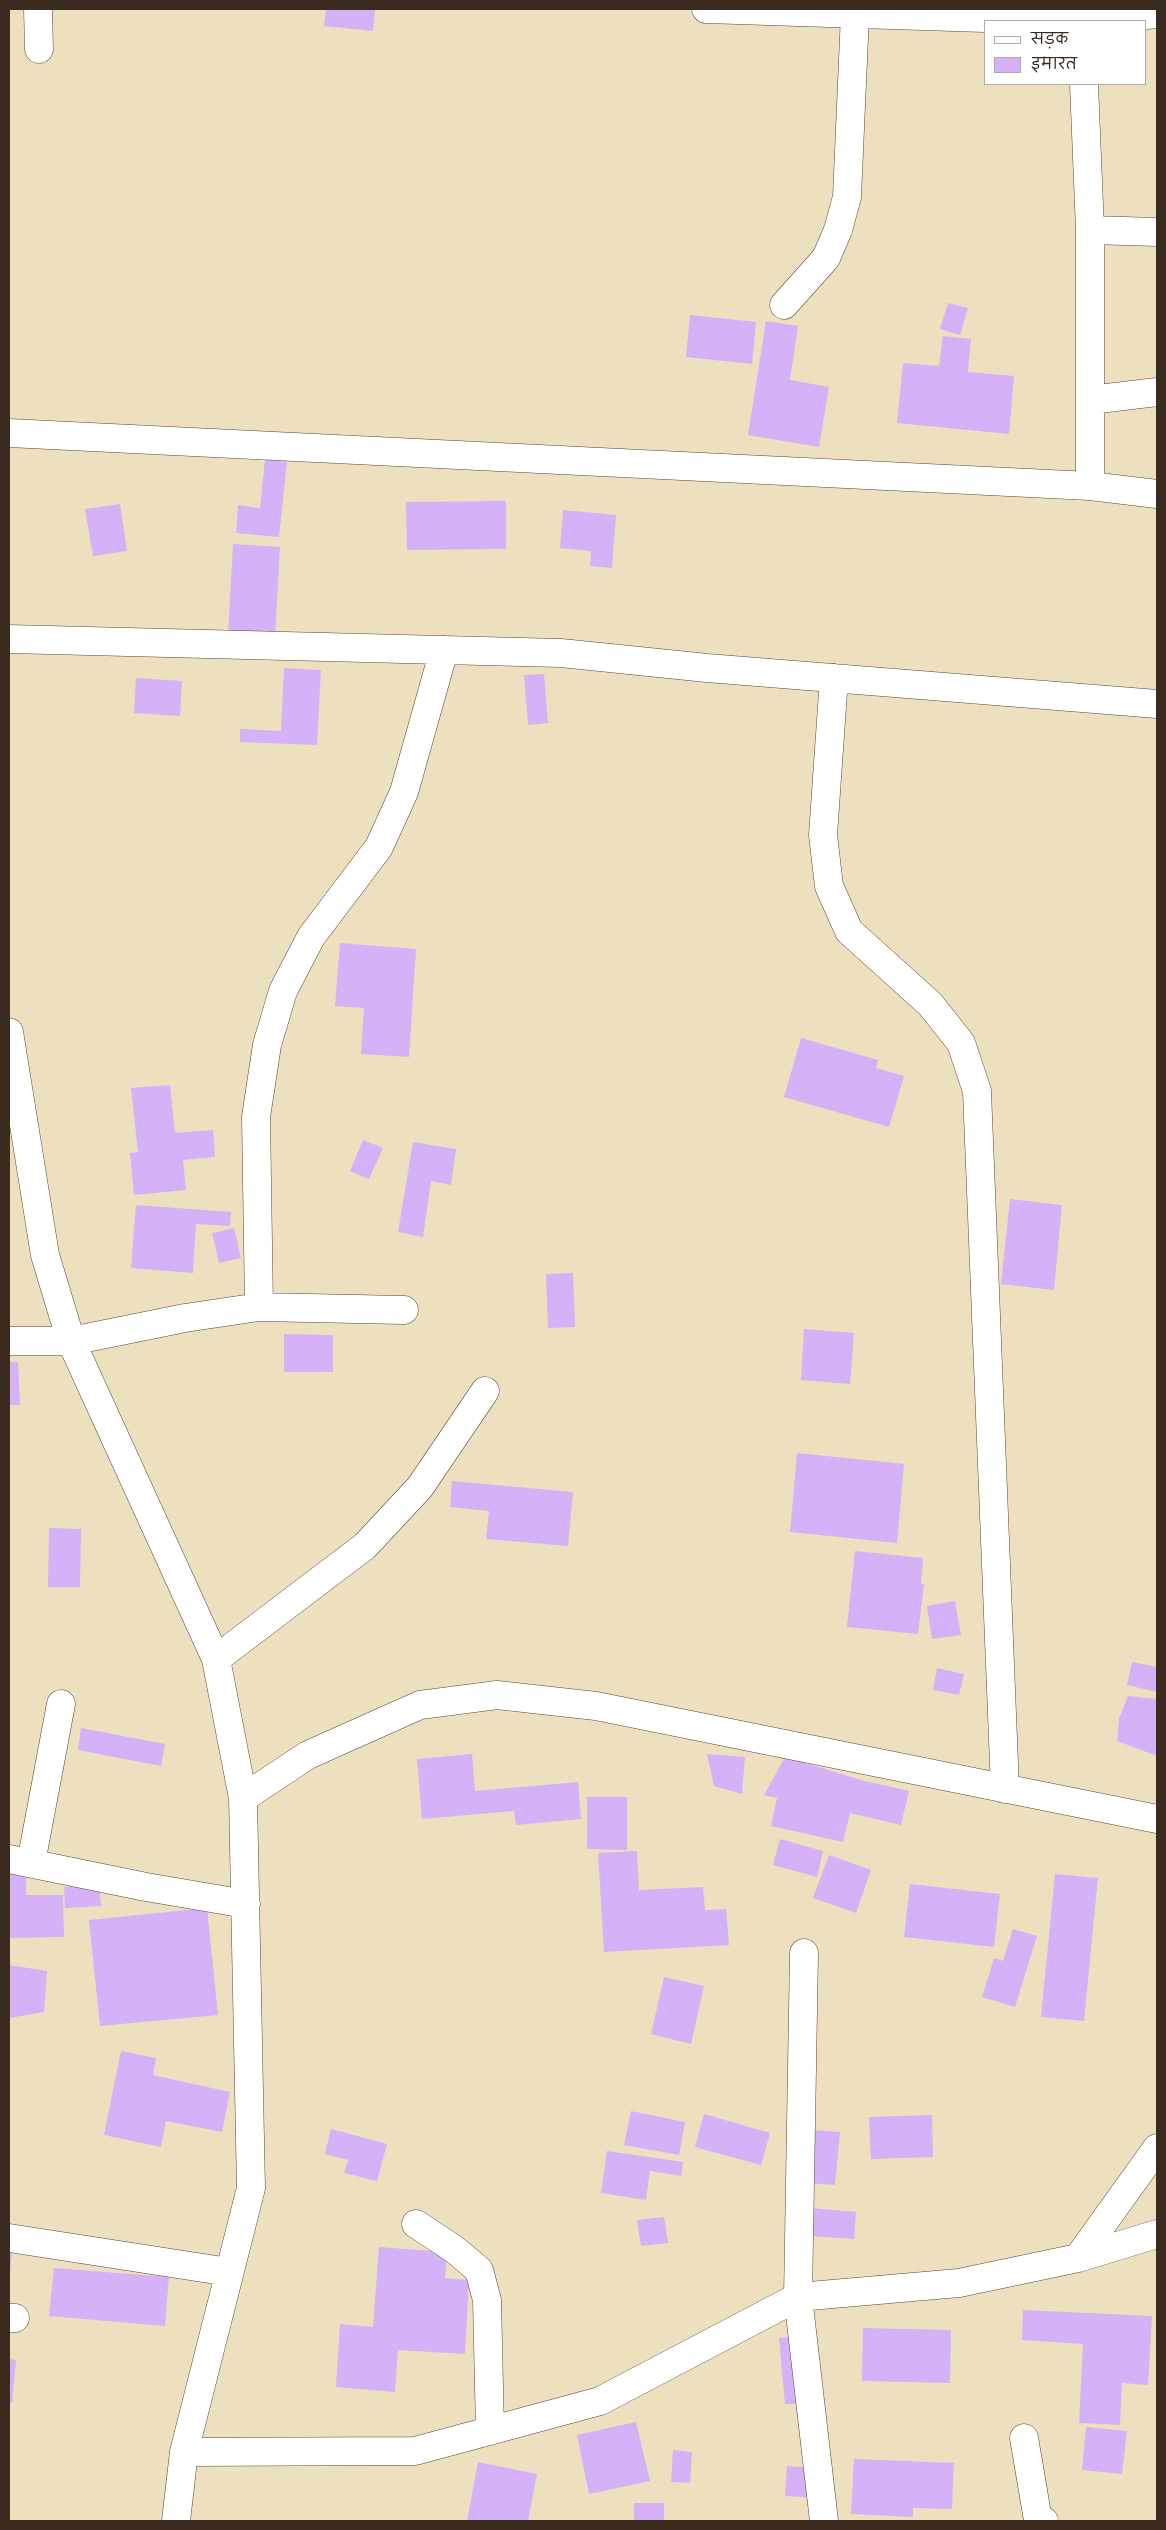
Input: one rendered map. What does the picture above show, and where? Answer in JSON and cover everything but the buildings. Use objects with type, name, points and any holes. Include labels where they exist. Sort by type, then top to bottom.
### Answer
[{"type":"street","points":[[38,9],[39,50]]},
{"type":"street","points":[[706,9],[855,14],[989,14],[1064,20]]},
{"type":"street","points":[[784,304],[826,258],[838,230],[848,196],[855,14]]},
{"type":"street","points":[[1093,20],[1157,14]]},
{"type":"street","points":[[1084,85],[1090,230],[1090,486]]},
{"type":"street","points":[[1090,230],[1157,232]]},
{"type":"street","points":[[1090,400],[1157,392]]},
{"type":"street","points":[[9,433],[1090,486],[1157,494]]},
{"type":"street","points":[[9,639],[561,653],[834,678],[1157,704]]},
{"type":"street","points":[[259,1307],[256,1117],[267,1045],[283,992],[311,937],[379,847],[404,792],[444,650]]},
{"type":"street","points":[[834,678],[823,834],[829,886],[849,931],[930,1004],[961,1042],[977,1091],[1005,1788]]},
{"type":"street","points":[[9,1032],[45,1255],[71,1341],[216,1659],[243,1798],[251,2188],[184,2452],[176,2521]]},
{"type":"street","points":[[9,1341],[71,1341],[185,1318],[259,1307],[404,1310]]},
{"type":"street","points":[[216,1659],[365,1546],[420,1487],[485,1391]]},
{"type":"street","points":[[243,1798],[308,1755],[420,1705],[497,1695],[596,1706],[1157,1820]]},
{"type":"street","points":[[61,1704],[20,1861],[146,1887],[246,1904]]},
{"type":"street","points":[[804,1953],[798,2297],[824,2521]]},
{"type":"street","points":[[1078,2258],[1157,2148]]},
{"type":"street","points":[[416,2224],[454,2249],[479,2270],[487,2300],[490,2430]]},
{"type":"street","points":[[184,2452],[415,2451],[600,2401],[798,2297],[959,2283],[1078,2258],[1157,2234]]},
{"type":"street","points":[[9,2238],[229,2272]]},
{"type":"street","points":[[1024,2438],[1038,2520],[1044,2521]]}]
